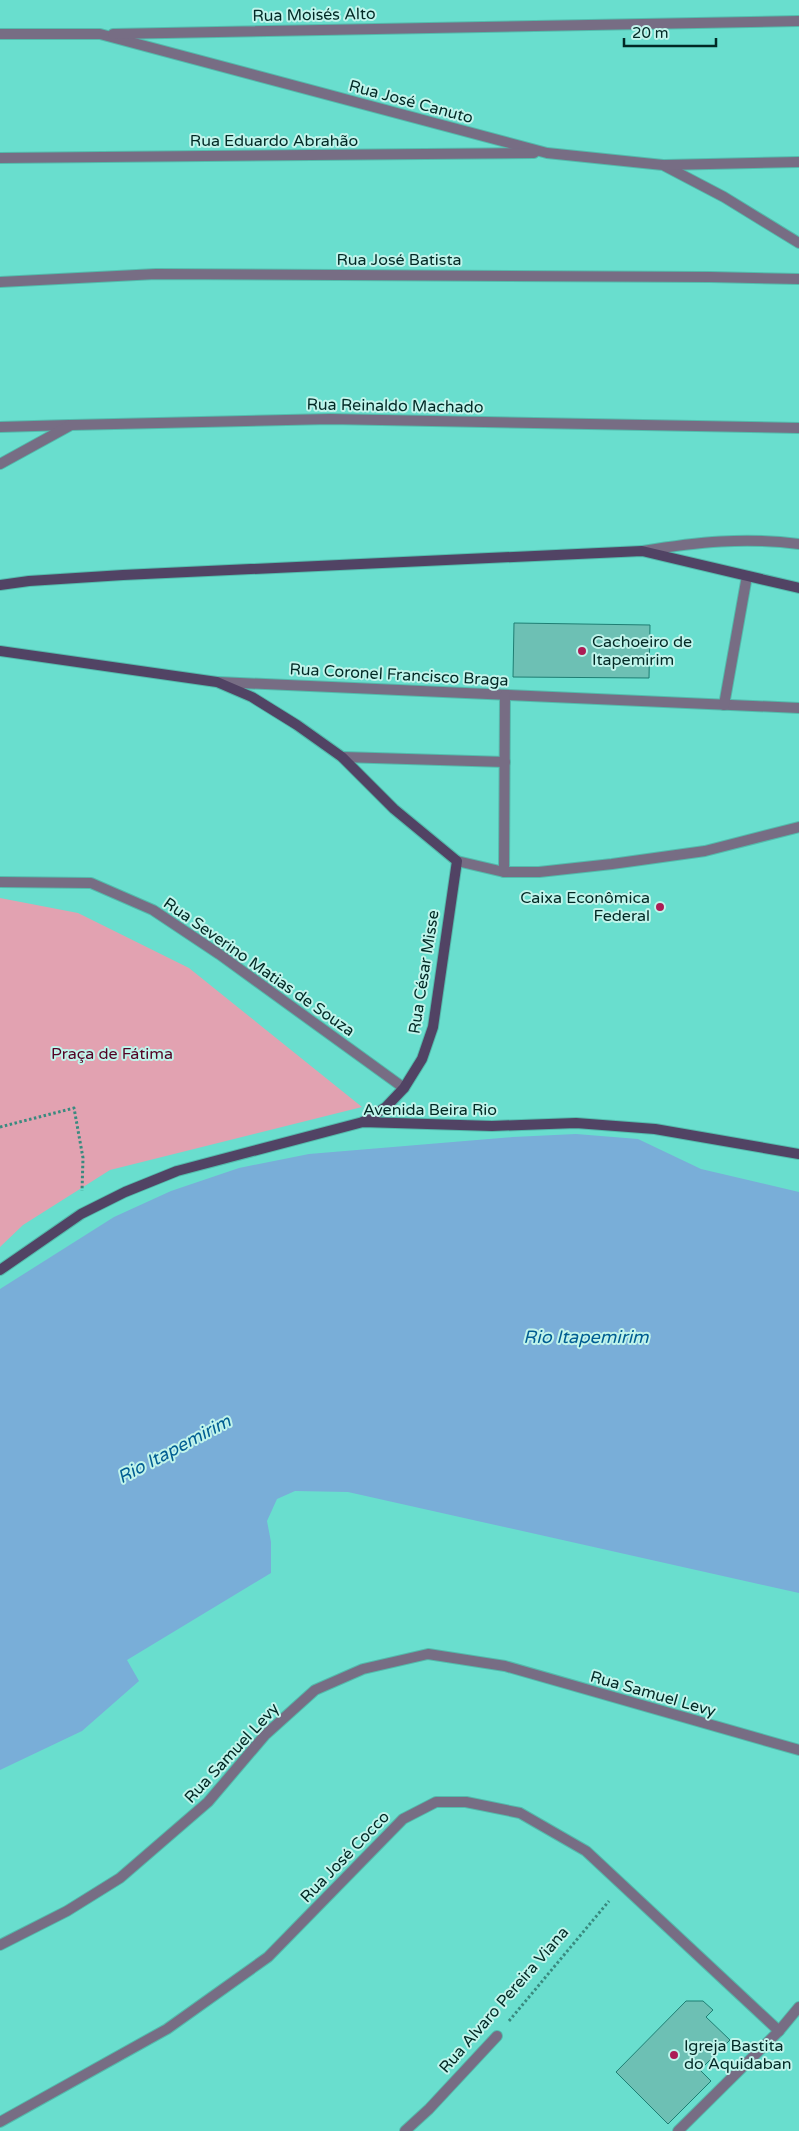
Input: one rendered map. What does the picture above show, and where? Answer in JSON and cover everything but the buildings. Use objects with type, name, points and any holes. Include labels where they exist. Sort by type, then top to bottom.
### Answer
[{"type":"main road","points":[[0,585],[29,581],[123,575],[642,551],[799,588]]},
{"type":"main road","name":"Rua Coronel Francisco Braga","points":[[0,651],[218,682]]},
{"type":"main road","points":[[218,682],[252,697],[297,725],[342,757],[394,810],[457,861]]},
{"type":"main road","name":"Rua César Misse","points":[[363,1122],[386,1107],[404,1088],[422,1059],[433,1027],[457,861]]},
{"type":"main road","name":"Avenida Beira Rio","points":[[0,1270],[81,1214],[125,1192],[177,1171],[363,1122],[492,1126],[576,1123],[655,1129],[799,1154]]},
{"type":"street","name":"Rua Moisés Alto","points":[[100,34],[799,21]]},
{"type":"street","name":"Rua José Canuto","points":[[0,34],[100,34],[547,153],[663,165],[724,198],[799,243]]},
{"type":"street","name":"Rua Eduardo Abrahão","points":[[0,158],[547,153]]},
{"type":"street","points":[[663,165],[799,162]]},
{"type":"street","name":"Rua José Batista","points":[[0,282],[156,274],[700,277],[799,280]]},
{"type":"street","name":"Rua Reinaldo Machado","points":[[0,464],[71,425],[330,419],[799,428]]},
{"type":"street","points":[[0,427],[71,425]]},
{"type":"street","points":[[642,551],[701,542],[772,540],[799,544]]},
{"type":"street","points":[[724,705],[747,576]]},
{"type":"street","name":"Rua Coronel Francisco Braga","points":[[218,682],[799,708]]},
{"type":"street","points":[[504,872],[505,695]]},
{"type":"street","points":[[342,757],[505,762]]},
{"type":"street","points":[[457,861],[504,872],[540,872],[705,851],[799,827]]},
{"type":"street","name":"Rua Severino Matias de Souza","points":[[0,882],[92,883],[153,910],[219,954],[404,1088]]},
{"type":"street","name":"Rua Samuel Levy","points":[[0,1945],[66,1911],[120,1878],[208,1802],[265,1736],[315,1690],[363,1669],[428,1654],[505,1666],[799,1750]]},
{"type":"street","name":"Rua José Cocco","points":[[0,2122],[167,2029],[268,1957],[402,1819],[436,1802],[466,1802],[520,1813],[586,1851],[779,2031]]},
{"type":"street","points":[[678,2131],[779,2031],[799,2007]]},
{"type":"street","name":"Rua Alvaro Pereira Viana","points":[[405,2131],[430,2109],[497,2036]]},
{"type":"path","points":[[0,1127],[74,1108],[83,1158],[81,1214]]},
{"type":"path","name":"Rua Alvaro Pereira Viana","points":[[497,2036],[622,1885]]},
{"type":"green space","name":"Praça de Fátima","points":[[0,898],[78,913],[189,968],[362,1107],[110,1170],[23,1225],[0,1247]]},
{"type":"water","name":"Rio Itapemirim","points":[[576,1134],[638,1139],[701,1169],[799,1192],[799,1593],[348,1492],[295,1491],[277,1499],[267,1521],[271,1542],[271,1573],[127,1660],[139,1681],[82,1731],[0,1770],[0,1289],[114,1217],[171,1191],[239,1168],[309,1154],[513,1137]]},
{"type":"place","name":"Cachoeiro de Itapemirim","points":[[582,651]]},
{"type":"place","name":"Caixa Econômica Federal","points":[[660,907]]},
{"type":"place","name":"Igreja Bastita do Aquidaban","points":[[674,2055]]}]
